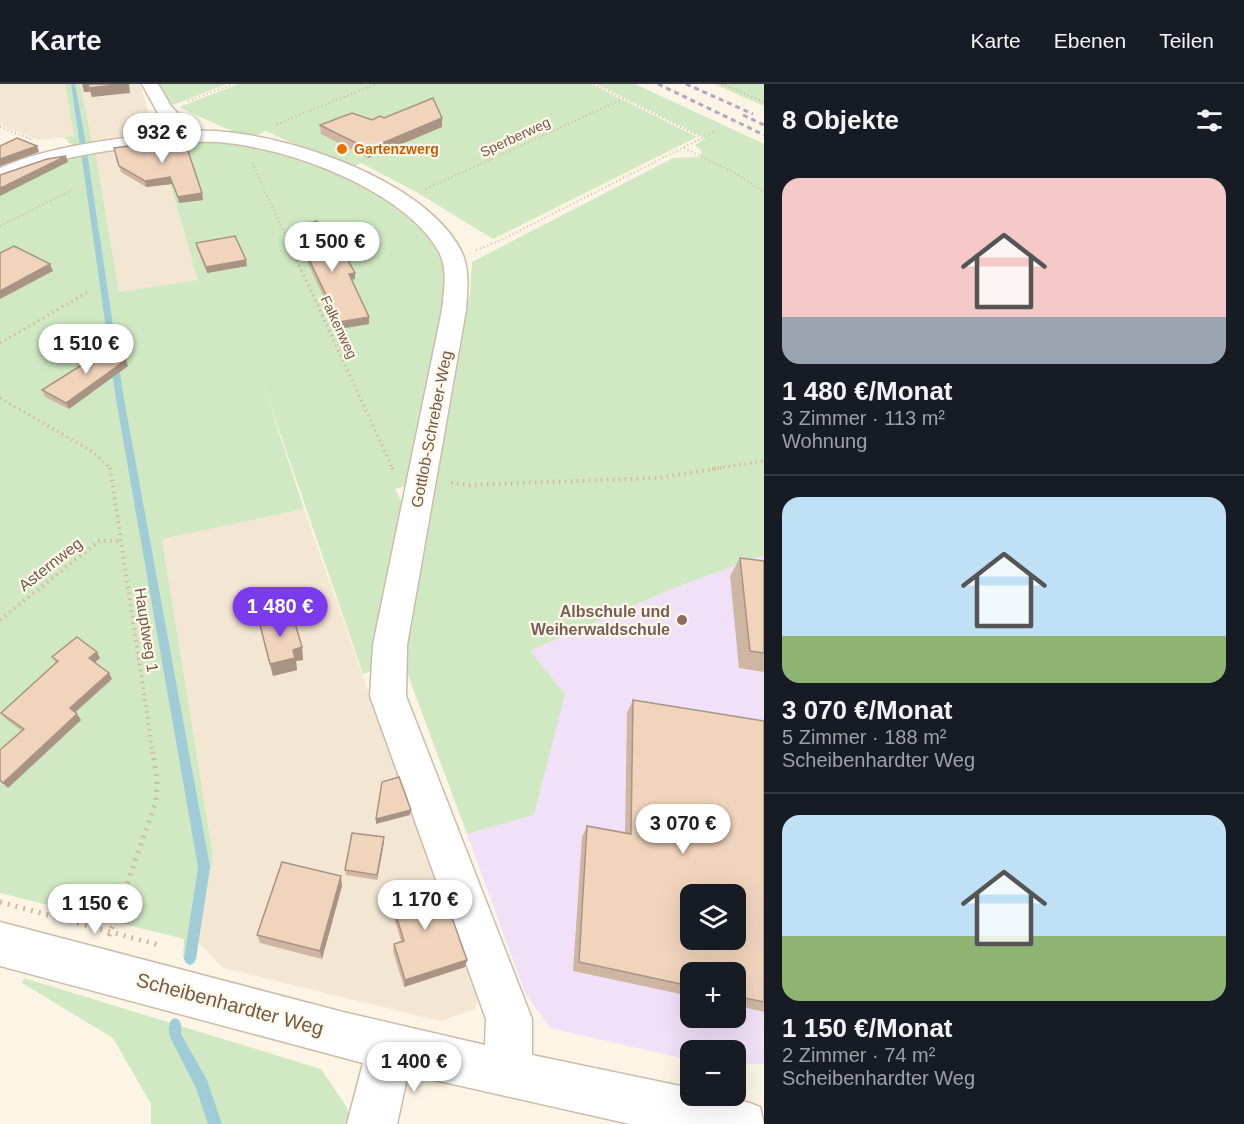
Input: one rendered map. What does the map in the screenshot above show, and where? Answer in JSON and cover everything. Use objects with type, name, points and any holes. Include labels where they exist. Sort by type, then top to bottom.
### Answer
[{"type":"street","points":[[150,84],[164,110],[186,132],[187,136]]},
{"type":"street","name":"Gottlob-Schreber-Weg","points":[[0,175],[28,162],[61,152],[187,136],[245,139],[337,166],[380,189],[414,211],[442,239],[451,254],[456,273],[454,310],[409,478],[390,645],[388,696],[510,1019],[508,1073]]},
{"type":"street","name":"Scheibenhardter Weg","points":[[0,944],[391,1047],[743,1124]]},
{"type":"street","points":[[372,1124],[391,1047]]},
{"type":"path","points":[[164,110],[233,84]]},
{"type":"path","points":[[269,127],[376,84]]},
{"type":"path","points":[[594,84],[701,137]]},
{"type":"path","points":[[722,84],[764,102]]},
{"type":"path","name":"Sperberweg","points":[[418,193],[622,99]]},
{"type":"path","points":[[451,254],[477,250],[499,241],[716,131]]},
{"type":"path","points":[[683,148],[735,173],[764,192]]},
{"type":"path","name":"Falkenweg","points":[[249,155],[409,478]]},
{"type":"path","points":[[0,226],[72,190]]},
{"type":"path","points":[[0,343],[88,292]]},
{"type":"path","name":"Hauptweg 1","points":[[0,398],[102,459],[111,469],[157,779],[156,801],[117,921]]},
{"type":"path","points":[[409,478],[470,485],[657,478],[764,461]]},
{"type":"path","name":"Asternweg","points":[[0,620],[99,541],[121,541]]},
{"type":"shaded area","points":[[0,84],[65,84],[74,136],[38,140],[0,125]]},
{"type":"shaded area","points":[[80,84],[140,84],[198,280],[119,292],[95,151],[89,135]]},
{"type":"shaded area","points":[[304,509],[378,720],[468,938],[482,980],[475,1009],[440,1021],[223,968],[198,942],[213,856],[162,539]]},
{"type":"shaded area","points":[[764,555],[764,1064],[746,1063],[746,1040],[680,1040],[680,1058],[550,1028],[525,993],[467,834],[534,815],[530,651],[671,589]]},
{"type":"green space","points":[[65,84],[80,84],[92,144],[73,146],[64,137],[74,136]]},
{"type":"green space","points":[[156,84],[227,84],[173,105],[164,98]]},
{"type":"green space","points":[[238,84],[591,84],[697,137],[493,239],[418,193],[361,163],[350,168],[319,152],[313,153],[266,131],[252,137],[240,135],[179,107]]},
{"type":"green space","points":[[597,84],[635,84],[764,144],[764,555],[671,589],[530,651],[565,694],[534,815],[467,834],[405,667],[408,607],[470,293],[472,262],[673,158],[699,157],[702,152],[695,145],[705,138]]},
{"type":"green space","points":[[714,84],[764,84],[764,106]]},
{"type":"green space","points":[[193,139],[248,144],[309,161],[335,170],[389,200],[435,240],[446,266],[447,290],[409,485],[395,489],[407,512],[373,671],[363,674],[263,383],[304,509],[162,539],[213,856],[195,959],[183,958],[184,939],[0,893],[0,182],[36,165],[95,151],[119,292],[198,280],[158,143]]},
{"type":"green space","points":[[24,978],[321,1069],[348,1109],[348,1124],[151,1124],[151,1104],[113,1038],[22,983]]},
{"type":"building","points":[[88,84],[122,84],[89,88]]},
{"type":"building","points":[[433,98],[442,118],[368,149],[320,125],[352,113],[372,120],[380,116],[384,118]]},
{"type":"building","points":[[17,138],[37,146],[0,159],[0,146]]},
{"type":"building","points":[[184,139],[202,193],[178,197],[170,177],[145,181],[119,166],[114,148]]},
{"type":"building","points":[[66,156],[0,188],[0,175],[47,159]]},
{"type":"building","points":[[317,221],[332,250],[341,248],[355,273],[349,274],[369,317],[339,322],[293,226]]},
{"type":"building","points":[[235,236],[246,260],[206,267],[196,243]]},
{"type":"building","points":[[14,246],[50,264],[0,291],[0,253]]},
{"type":"building","points":[[115,344],[126,360],[66,403],[42,390]]},
{"type":"building","points":[[740,558],[764,561],[764,653],[750,651]]},
{"type":"building","points":[[292,613],[302,647],[293,650],[295,658],[270,664],[259,621]]},
{"type":"building","points":[[77,637],[97,652],[89,658],[109,673],[70,708],[77,714],[3,783],[0,780],[0,750],[24,729],[1,713],[58,661],[52,657]]},
{"type":"building","points":[[633,700],[764,721],[764,1002],[746,998],[746,962],[680,962],[680,984],[579,962],[587,826],[631,834]]},
{"type":"building","points":[[399,777],[411,810],[376,819],[382,782]]},
{"type":"building","points":[[352,833],[384,837],[377,875],[345,870]]},
{"type":"building","points":[[282,862],[341,876],[320,951],[257,935]]},
{"type":"building","points":[[422,883],[424,889],[440,884],[467,960],[405,980],[394,944],[404,941],[389,892]]},
{"type":"waterway","points":[[73,84],[83,145]]},
{"type":"waterway","points":[[84,152],[120,399],[204,867],[190,959]]},
{"type":"waterway","points":[[175,1024],[175,1035],[202,1085],[215,1124]]},
{"type":"railway","points":[[658,84],[764,135]]},
{"type":"railway","points":[[686,84],[753,114]]},
{"type":"railway","points":[[743,115],[764,125]]},
{"type":"place","name":"Gartenzwerg","points":[[342,149]]},
{"type":"place","name":"Albschule und Weiherwaldschule","points":[[682,620]]}]
